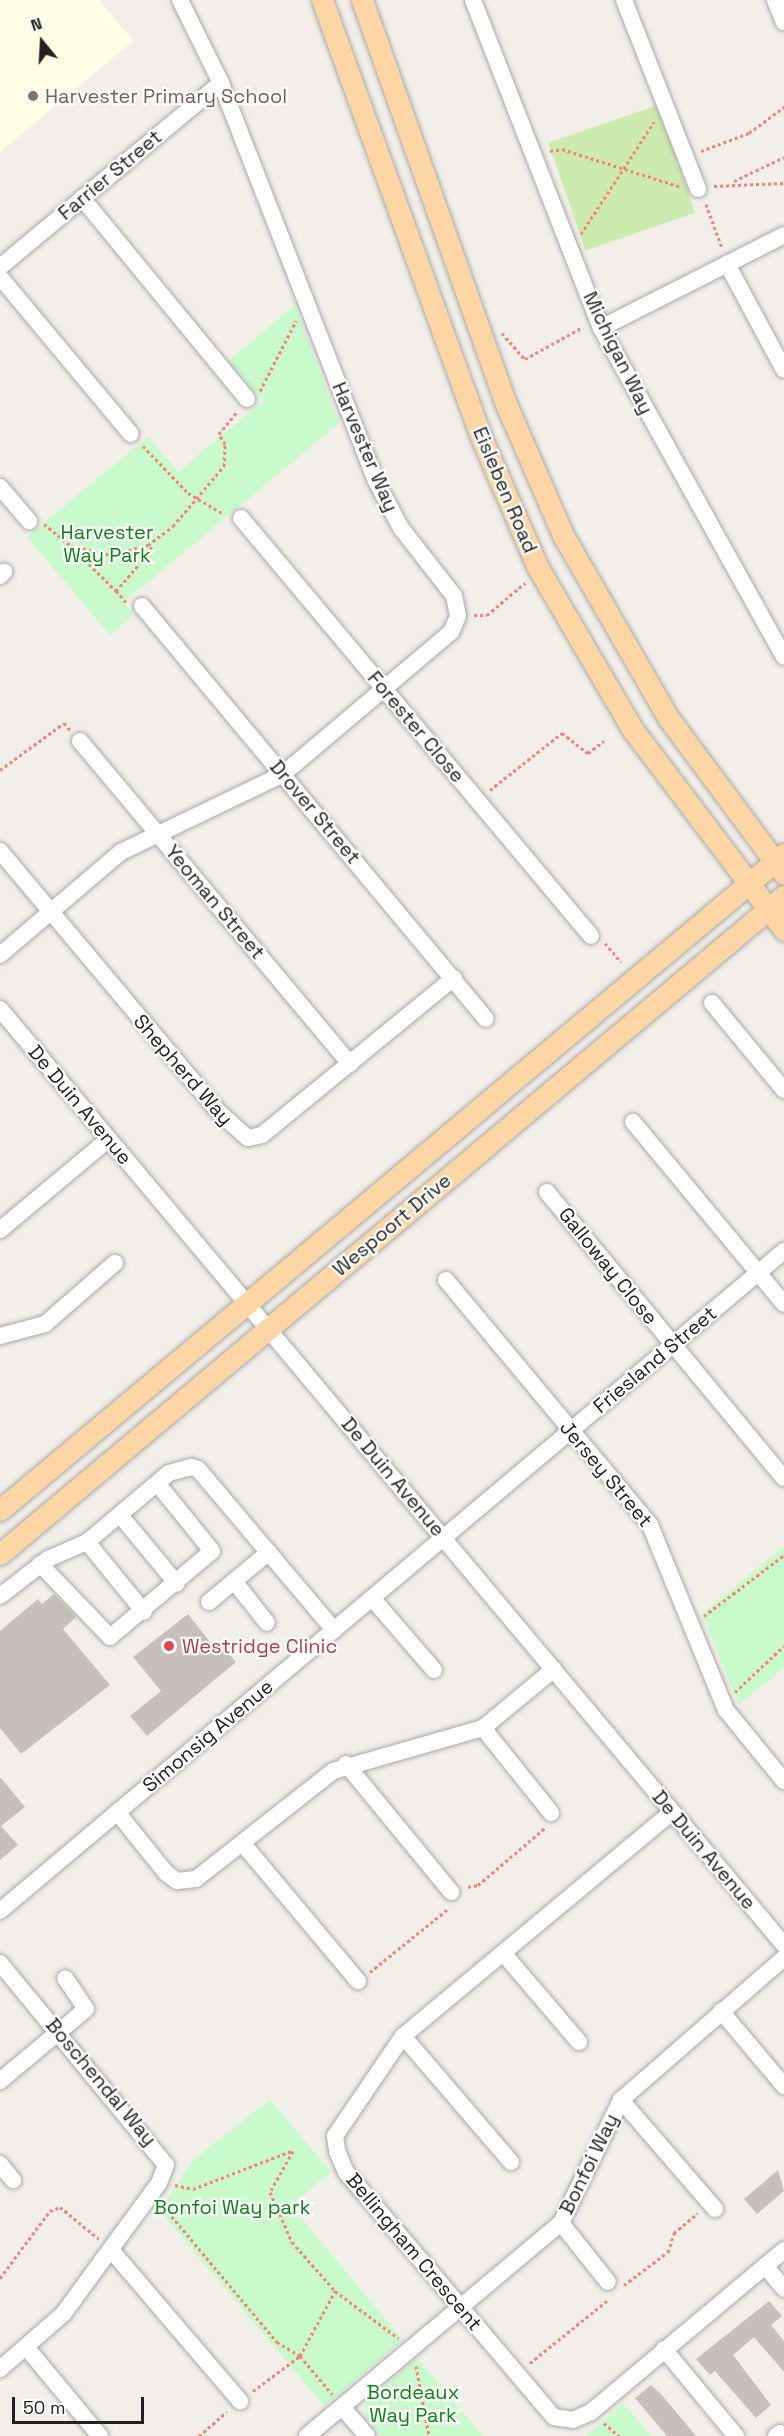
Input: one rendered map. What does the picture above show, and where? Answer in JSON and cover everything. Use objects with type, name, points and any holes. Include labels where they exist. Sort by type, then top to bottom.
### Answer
[{"type":"main road","name":"Eisleben Road","points":[[322,0],[481,437],[524,539],[633,730],[784,930]]},
{"type":"main road","name":"Eisleben Road","points":[[362,0],[523,448],[596,599],[669,719],[781,863]]},
{"type":"main road","name":"Wespoort Drive","points":[[0,1510],[748,885],[781,863]]},
{"type":"main road","name":"Wespoort Drive","points":[[0,1554],[784,896]]},
{"type":"street","name":"Harvester Way","points":[[180,0],[221,83],[310,314],[389,509],[454,596],[458,616]]},
{"type":"street","name":"Michigan Way","points":[[473,0],[600,324],[784,657]]},
{"type":"street","points":[[624,0],[698,189]]},
{"type":"street","points":[[775,0],[784,22]]},
{"type":"street","name":"Farrier Street","points":[[0,267],[221,83]]},
{"type":"street","points":[[82,198],[247,399]]},
{"type":"street","points":[[600,324],[784,235]]},
{"type":"street","points":[[727,264],[784,370]]},
{"type":"street","points":[[0,277],[131,434]]},
{"type":"street","points":[[0,487],[29,521]]},
{"type":"street","name":"Forester Close","points":[[241,518],[477,800],[596,937]]},
{"type":"street","name":"Drover Street","points":[[142,606],[486,1019]]},
{"type":"street","points":[[0,955],[121,852],[283,774],[451,632],[458,616]]},
{"type":"street","name":"Yeoman Street","points":[[80,741],[350,1064]]},
{"type":"street","name":"Shepherd Way","points":[[0,851],[50,914],[237,1133],[262,1135],[454,978]]},
{"type":"street","points":[[712,1004],[784,1090]]},
{"type":"street","name":"De Duin Avenue","points":[[0,1010],[784,1945]]},
{"type":"street","points":[[633,1122],[784,1304]]},
{"type":"street","points":[[0,1230],[109,1139]]},
{"type":"street","name":"Galloway Close","points":[[547,1192],[784,1478]]},
{"type":"street","name":"Friesland Street","points":[[444,1538],[784,1251]]},
{"type":"street","points":[[0,1336],[45,1324],[115,1263]]},
{"type":"street","name":"Jersey Street","points":[[446,1280],[570,1432],[650,1525],[692,1622],[723,1703],[784,1781]]},
{"type":"street","points":[[0,1596],[40,1564],[87,1542],[157,1483],[181,1467],[198,1469],[334,1630]]},
{"type":"street","points":[[40,1564],[104,1635],[110,1637],[177,1584],[212,1549],[157,1483]]},
{"type":"street","points":[[120,1515],[177,1584]]},
{"type":"street","name":"Simonsig Avenue","points":[[0,1911],[444,1538]]},
{"type":"street","points":[[87,1542],[144,1612]]},
{"type":"street","points":[[209,1602],[269,1552]]},
{"type":"street","points":[[234,1581],[267,1623]]},
{"type":"street","points":[[372,1598],[434,1670]]},
{"type":"street","points":[[117,1812],[177,1881],[196,1879],[346,1764],[483,1728],[554,1669]]},
{"type":"street","points":[[483,1728],[551,1813]]},
{"type":"street","points":[[346,1764],[451,1892]]},
{"type":"street","name":"Bellingham Crescent","points":[[672,1812],[403,2036],[335,2136],[337,2151],[346,2172],[554,2417],[573,2420],[591,2412],[784,2250]]},
{"type":"street","points":[[243,1844],[358,1981]]},
{"type":"street","points":[[503,1953],[579,2042]]},
{"type":"street","name":"Bonfoi Way","points":[[307,2436],[561,2223],[621,2100],[784,1958]]},
{"type":"street","name":"Boschendal Way","points":[[0,1963],[163,2154],[166,2169],[159,2183],[63,2314],[0,2369]]},
{"type":"street","points":[[0,2081],[87,2008],[64,1978]]},
{"type":"street","points":[[721,2011],[784,2086]]},
{"type":"street","points":[[403,2036],[511,2162]]},
{"type":"street","points":[[621,2100],[713,2206]]},
{"type":"street","points":[[0,2164],[13,2180]]},
{"type":"street","points":[[561,2223],[608,2282]]},
{"type":"street","points":[[111,2250],[240,2401]]},
{"type":"street","points":[[765,2266],[784,2289]]},
{"type":"street","points":[[26,2347],[100,2436]]},
{"type":"street","points":[[664,2349],[736,2436]]},
{"type":"street","points":[[342,2407],[367,2436]]},
{"type":"path","points":[[685,157],[749,133],[784,107]]},
{"type":"path","points":[[569,245],[586,228],[619,168],[668,112]]},
{"type":"path","points":[[533,153],[562,149],[619,168],[698,189],[733,182],[784,183]]},
{"type":"path","points":[[733,182],[784,157]]},
{"type":"path","points":[[698,189],[727,264]]},
{"type":"path","points":[[71,546],[111,555],[148,545],[199,497],[224,466],[225,444],[219,434],[247,399],[265,388],[295,321],[310,314]]},
{"type":"path","points":[[484,338],[501,332],[525,359],[600,324]]},
{"type":"path","points":[[131,434],[188,493],[199,497],[225,514],[241,518]]},
{"type":"path","points":[[29,521],[36,516],[71,546],[128,603],[142,606]]},
{"type":"path","points":[[116,591],[152,549],[148,545]]},
{"type":"path","points":[[458,616],[487,615],[526,582]]},
{"type":"path","points":[[0,770],[64,723],[80,741]]},
{"type":"path","points":[[477,800],[562,733],[588,753],[604,741]]},
{"type":"path","points":[[596,937],[621,962]]},
{"type":"path","points":[[692,1622],[784,1556]]},
{"type":"path","points":[[723,1703],[784,1646]]},
{"type":"path","points":[[358,1981],[450,1908],[451,1892],[478,1884],[547,1826],[551,1813]]},
{"type":"path","points":[[342,2407],[300,2356],[277,2342],[164,2210],[159,2183],[193,2189],[294,2150],[270,2192],[292,2242],[335,2291],[412,2347],[429,2436]]},
{"type":"path","points":[[517,2374],[609,2300],[608,2282],[626,2286],[668,2252],[674,2233],[713,2206]]},
{"type":"path","points":[[0,2278],[50,2211],[60,2207],[111,2250]]},
{"type":"path","points":[[199,2436],[240,2401],[300,2356],[335,2291]]},
{"type":"shaded area","name":"Harvester Primary School","points":[[0,0],[99,0],[133,41],[0,152]]},
{"type":"green space","points":[[658,105],[695,213],[585,251],[548,143]]},
{"type":"green space","name":"Harvester Way Park","points":[[295,305],[339,423],[124,602],[133,614],[110,635],[27,537],[148,437],[178,472],[263,401],[229,361]]},
{"type":"green space","points":[[784,1546],[784,1667],[739,1705],[702,1614]]},
{"type":"green space","name":"Bonfoi Way park","points":[[270,2100],[331,2172],[290,2205],[403,2340],[324,2406],[160,2211],[193,2160]]},
{"type":"green space","name":"Bordeaux Way Park","points":[[417,2358],[483,2436],[381,2436],[365,2416],[366,2402]]},
{"type":"green space","points":[[623,2403],[651,2436],[586,2436]]},
{"type":"building","points":[[54,1594],[76,1617],[63,1629],[110,1685],[21,1754],[0,1728],[0,1631],[38,1599],[42,1604]]},
{"type":"building","points":[[188,1614],[214,1647],[219,1642],[236,1662],[147,1736],[130,1716],[161,1691],[133,1657]]},
{"type":"building","points":[[0,1777],[25,1807],[1,1826],[18,1845],[0,1860]]},
{"type":"building","points":[[778,2170],[784,2191],[757,2214],[744,2199]]},
{"type":"building","points":[[769,2301],[782,2316],[771,2325],[784,2341],[784,2372],[754,2337],[733,2355],[771,2405],[756,2418],[715,2371],[710,2375],[696,2359]]},
{"type":"building","points":[[651,2385],[696,2436],[667,2436],[635,2398]]},
{"type":"place","name":"Harvester Primary School","points":[[33,96]]},
{"type":"place","name":"Westridge Clinic","points":[[169,1646]]}]
